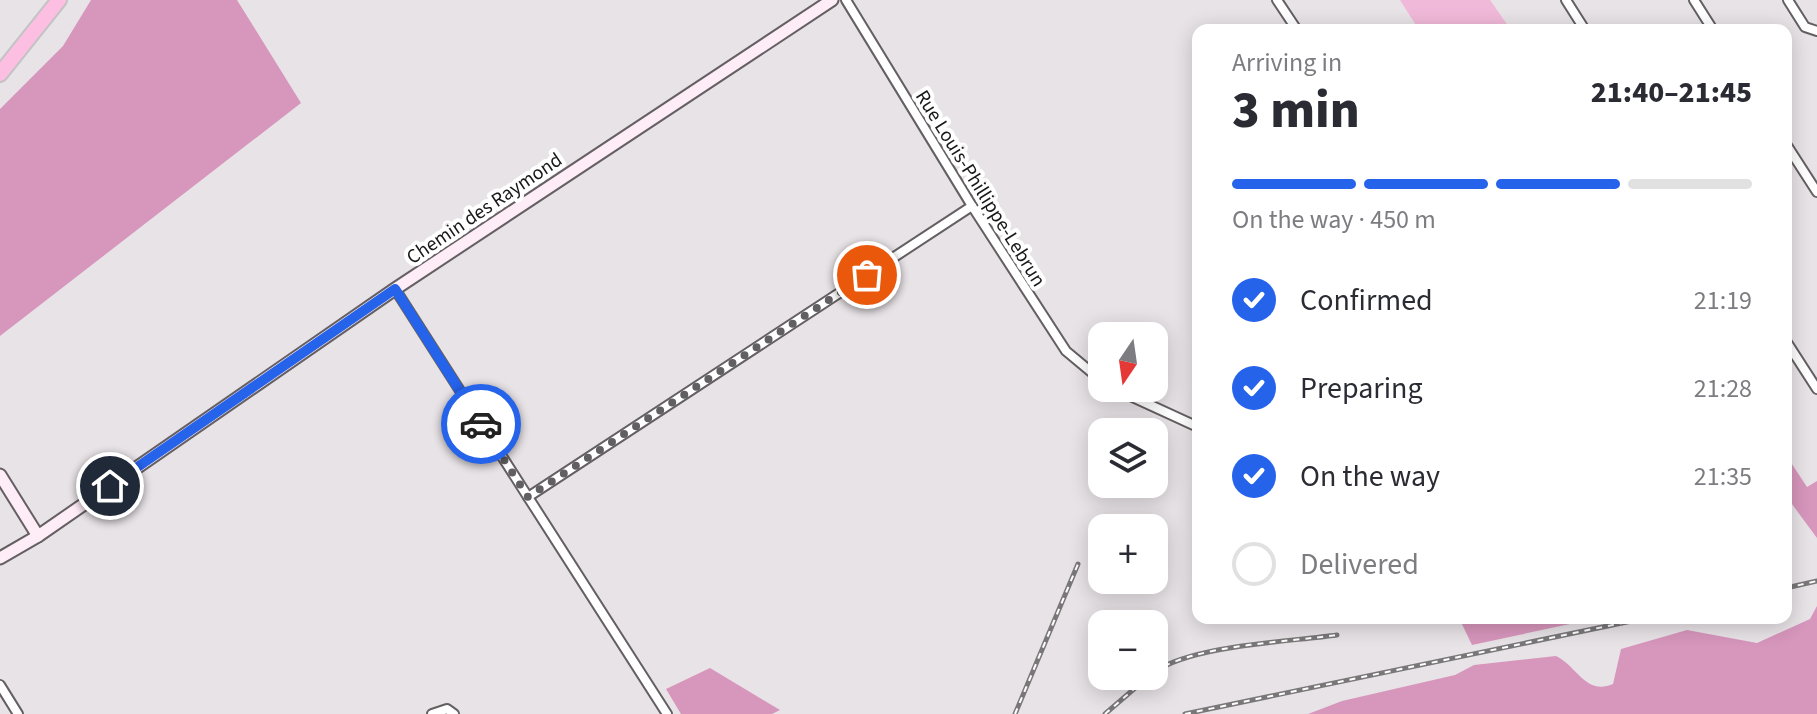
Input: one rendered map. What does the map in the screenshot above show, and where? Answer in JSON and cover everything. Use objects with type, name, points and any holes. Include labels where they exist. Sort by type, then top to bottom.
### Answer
[{"type":"highway","points":[[0,60],[58,1]]},
{"type":"highway","points":[[0,74],[58,1]]},
{"type":"street","name":"Chemin des Raymond","points":[[0,558],[38,536],[395,289],[832,0]]},
{"type":"street","name":"Rue Louis-Phillippe-Lebrun","points":[[846,0],[972,206],[1066,351],[1088,369]]},
{"type":"street","points":[[1277,0],[1293,24]]},
{"type":"street","points":[[1566,0],[1581,24]]},
{"type":"street","points":[[1694,0],[1709,24]]},
{"type":"street","points":[[1788,0],[1805,27],[1817,31]]},
{"type":"street","points":[[1792,153],[1817,192]]},
{"type":"street","points":[[528,497],[972,206]]},
{"type":"street","points":[[395,289],[667,714]]},
{"type":"street","points":[[1792,350],[1817,389]]},
{"type":"street","points":[[1144,402],[1192,424]]},
{"type":"street","points":[[0,475],[38,536]]},
{"type":"street","points":[[0,685],[18,714]]},
{"type":"street","points":[[432,714],[447,709],[454,714]]},
{"type":"shaded area","points":[[91,0],[237,0],[301,103],[0,336],[0,109],[63,46]]},
{"type":"shaded area","points":[[1400,0],[1490,0],[1507,24],[1415,24]]},
{"type":"shaded area","points":[[1792,464],[1807,487],[1817,481],[1817,538],[1792,504]]},
{"type":"shaded area","points":[[1817,606],[1817,714],[1308,714],[1342,701],[1455,675],[1474,665],[1556,656],[1589,683],[1604,687],[1613,684],[1621,649],[1687,630],[1757,643],[1810,619]]},
{"type":"shaded area","points":[[1462,624],[1570,624],[1472,645]]},
{"type":"shaded area","points":[[710,668],[780,710],[772,714],[681,714],[666,689]]},
{"type":"railway","points":[[1015,714],[1078,564]]},
{"type":"railway","points":[[1792,587],[1817,581]]},
{"type":"railway","points":[[1185,714],[1617,624]]},
{"type":"railway","points":[[1168,665],[1216,650],[1337,635]]},
{"type":"railway","points":[[1105,714],[1133,690]]},
{"type":"way so far","points":[[481,424],[528,497],[867,275]]},
{"type":"route","points":[[110,486],[395,289],[481,424]]}]
